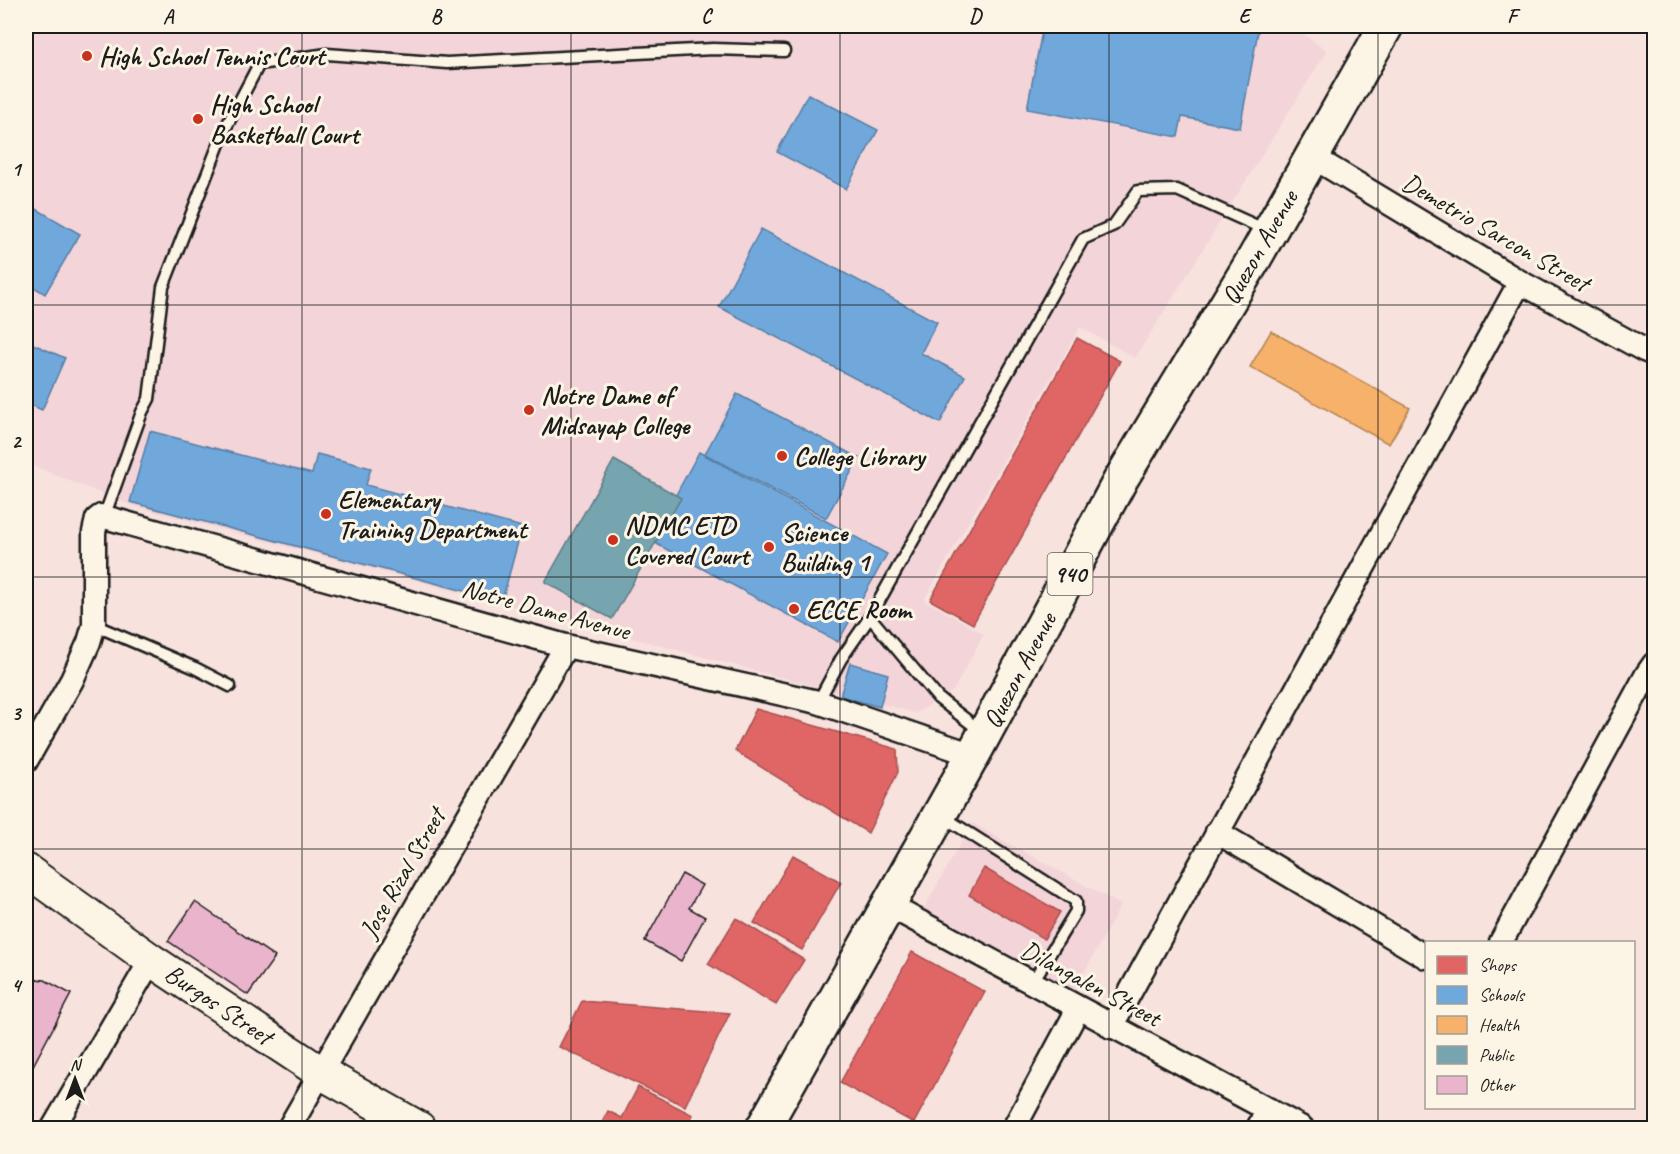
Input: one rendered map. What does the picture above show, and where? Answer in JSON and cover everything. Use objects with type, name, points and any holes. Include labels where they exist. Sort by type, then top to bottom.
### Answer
[{"type":"main road","name":"Quezon Avenue","points":[[763,1128],[979,744],[1121,479],[1269,231],[1386,26]]},
{"type":"street","name":"Demetrio Sarcon Street","points":[[1311,156],[1520,282],[1654,354]]},
{"type":"street","points":[[1111,1027],[1520,282]]},
{"type":"street","points":[[26,761],[83,658],[93,625],[94,532],[97,519],[104,517]]},
{"type":"street","name":"Notre Dame Avenue","points":[[104,517],[566,646],[818,702],[979,744]]},
{"type":"street","name":"Jose Rizal Street","points":[[289,1128],[566,646]]},
{"type":"street","points":[[1502,941],[1654,664]]},
{"type":"street","points":[[1217,832],[1425,956]]},
{"type":"street","name":"Burgos Street","points":[[26,870],[151,960],[320,1072],[419,1128]]},
{"type":"street","name":"Dilangalen Street","points":[[888,905],[1078,1008],[1263,1119],[1302,1128]]},
{"type":"street","points":[[52,1128],[151,960]]},
{"type":"street","points":[[1014,1128],[1078,1008]]},
{"type":"lane","points":[[104,517],[142,412],[149,399],[163,287],[224,131],[259,64],[327,54],[447,63],[713,49],[784,51]]},
{"type":"lane","points":[[818,702],[841,659],[870,617],[1083,239],[1114,225],[1138,191],[1177,190],[1269,231]]},
{"type":"lane","points":[[870,617],[979,744]]},
{"type":"lane","points":[[93,625],[195,668],[230,686]]},
{"type":"lane","points":[[939,814],[1076,901],[1076,911],[1032,983]]},
{"type":"shaded area","name":"Notre Dame of Midsayap College","points":[[26,26],[1292,26],[1327,51],[1135,358],[1080,327],[924,600],[984,634],[953,691],[916,713],[130,505],[26,463]]},
{"type":"shaded area","points":[[972,823],[1121,905],[1071,996],[921,914]]},
{"type":"building: Shops","points":[[1077,338],[1120,361],[973,624],[930,600]]},
{"type":"building: Shops","points":[[756,709],[897,749],[898,772],[868,833],[735,751]]},
{"type":"building: Shops","points":[[793,855],[841,882],[802,950],[754,923]]},
{"type":"building: Shops","points":[[984,868],[1060,912],[1044,939],[969,895]]},
{"type":"building: Shops","points":[[736,918],[804,960],[776,1005],[708,964]]},
{"type":"building: Shops","points":[[912,952],[985,992],[914,1123],[840,1083]]},
{"type":"building: Shops","points":[[582,1001],[730,1013],[685,1106],[559,1047]]},
{"type":"building: Shops","points":[[638,1087],[693,1115],[686,1128],[599,1128],[608,1111],[622,1118]]},
{"type":"building: Schools","points":[[1043,26],[1259,26],[1240,128],[1182,117],[1178,137],[1027,109]]},
{"type":"building: Schools","points":[[808,94],[878,130],[846,189],[777,152]]},
{"type":"building: Schools","points":[[26,98],[33,102],[26,115]]},
{"type":"building: Schools","points":[[26,203],[80,234],[45,294],[26,282]]},
{"type":"building: Schools","points":[[761,229],[937,322],[921,353],[965,376],[940,423],[719,307]]},
{"type":"building: Schools","points":[[26,341],[65,358],[42,410],[26,403]]},
{"type":"building: Schools","name":"College Library","points":[[737,394],[859,458],[826,518],[705,454]]},
{"type":"building: Schools","name":"Elementary Training Department","points":[[150,431],[312,474],[317,454],[371,468],[366,485],[522,527],[502,601],[130,502]]},
{"type":"building: Schools","name":"Science Building 1","points":[[699,452],[887,554],[838,642],[651,541]]},
{"type":"building: Schools","points":[[850,663],[888,674],[880,707],[840,696]]},
{"type":"building: Health","points":[[1271,331],[1410,408],[1389,444],[1250,367]]},
{"type":"building: Public","name":"NDMC ETD Covered Court","points":[[614,460],[681,498],[612,619],[545,582]]},
{"type":"building: Other","points":[[682,874],[702,885],[689,908],[705,917],[681,961],[645,941]]},
{"type":"building: Other","points":[[195,902],[275,957],[248,995],[168,941]]},
{"type":"building: Other","points":[[26,978],[45,980],[71,994],[26,1079]]},
{"type":"place","name":"High School Tennis Court","points":[[87,56]]},
{"type":"place","name":"High School Basketball Court","points":[[198,119]]},
{"type":"place","name":"Notre Dame of Midsayap College","points":[[529,410]]},
{"type":"place","name":"College Library","points":[[782,456]]},
{"type":"place","name":"Elementary Training Department","points":[[326,514]]},
{"type":"place","name":"NDMC ETD Covered Court","points":[[613,540]]},
{"type":"place","name":"Science Building 1","points":[[769,547]]},
{"type":"place","name":"ECCE Room","points":[[794,609]]}]
